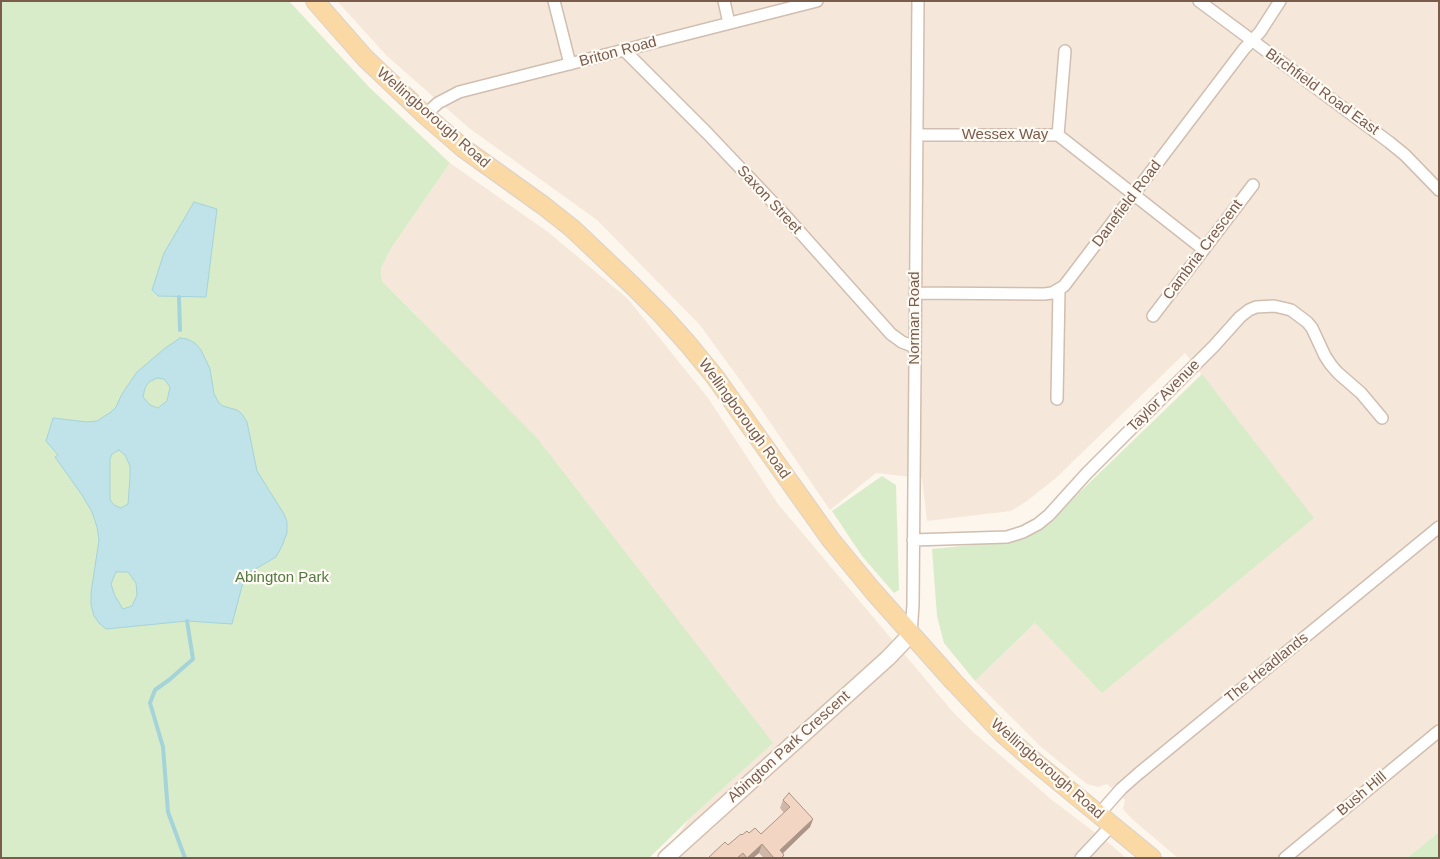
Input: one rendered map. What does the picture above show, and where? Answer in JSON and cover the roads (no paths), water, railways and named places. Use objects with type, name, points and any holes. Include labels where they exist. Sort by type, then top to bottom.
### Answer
[{"type":"main road","name":"Wellingborough Road","points":[[315,1],[365,58],[425,115],[463,148],[544,206],[573,230],[662,315],[715,377],[831,540],[911,634],[1002,733],[1034,762],[1152,858]]},
{"type":"street","points":[[554,1],[570,64]]},
{"type":"street","points":[[724,1],[730,24]]},
{"type":"street","name":"Briton Road","points":[[425,115],[438,103],[459,92],[817,1]]},
{"type":"street","name":"Norman Road","points":[[911,634],[913,605],[918,1]]},
{"type":"street","name":"Birchfield Road East","points":[[1199,1],[1389,142],[1405,155],[1439,190]]},
{"type":"street","name":"Danefield Road","points":[[1059,290],[1134,196],[1244,49],[1260,32],[1280,1]]},
{"type":"street","name":"Saxon Street","points":[[624,50],[782,212],[891,334],[902,342],[915,347]]},
{"type":"street","points":[[1058,135],[1065,52]]},
{"type":"street","name":"Wessex Way","points":[[917,136],[1058,135],[1204,250]]},
{"type":"street","name":"Cambria Crescent","points":[[1153,316],[1253,185]]},
{"type":"street","points":[[915,292],[1044,294],[1059,290],[1057,399]]},
{"type":"street","name":"Taylor Avenue","points":[[913,540],[1007,537],[1023,532],[1038,524],[1049,515],[1087,473],[1240,318],[1256,307],[1274,306],[1291,310],[1307,322],[1331,365],[1361,394],[1382,418]]},
{"type":"street","name":"The Headlands","points":[[1081,858],[1105,819],[1116,794],[1439,527]]},
{"type":"street","name":"Abington Park Crescent","points":[[666,858],[888,658],[911,634]]},
{"type":"street","name":"Bush Hill","points":[[1285,858],[1439,731]]},
{"type":"water","points":[[194,202],[217,209],[206,297],[158,296],[152,290],[164,253]]},
{"type":"water","points":[[180,338],[195,343],[201,350],[210,369],[214,394],[219,403],[237,410],[247,422],[257,471],[284,514],[287,522],[287,533],[276,557],[245,575],[232,624],[187,621],[106,629],[94,616],[91,605],[99,540],[97,527],[92,512],[82,495],[55,457],[58,455],[46,441],[53,418],[87,422],[97,421],[111,412],[137,372]],"holes":[[[157,378],[164,379],[170,387],[167,401],[158,408],[150,405],[143,397],[149,382]],[[119,450],[125,455],[130,466],[128,504],[121,508],[114,505],[110,500],[110,459],[112,454]],[[116,572],[128,572],[136,583],[137,595],[132,606],[123,609],[115,596],[111,584]]]},
{"type":"waterway","points":[[179,297],[180,330]]},
{"type":"waterway","points":[[185,858],[168,812],[163,747],[150,703],[155,690],[193,659],[187,621]]},
{"type":"park label","name":"Abington Park","points":[[282,578]]}]
